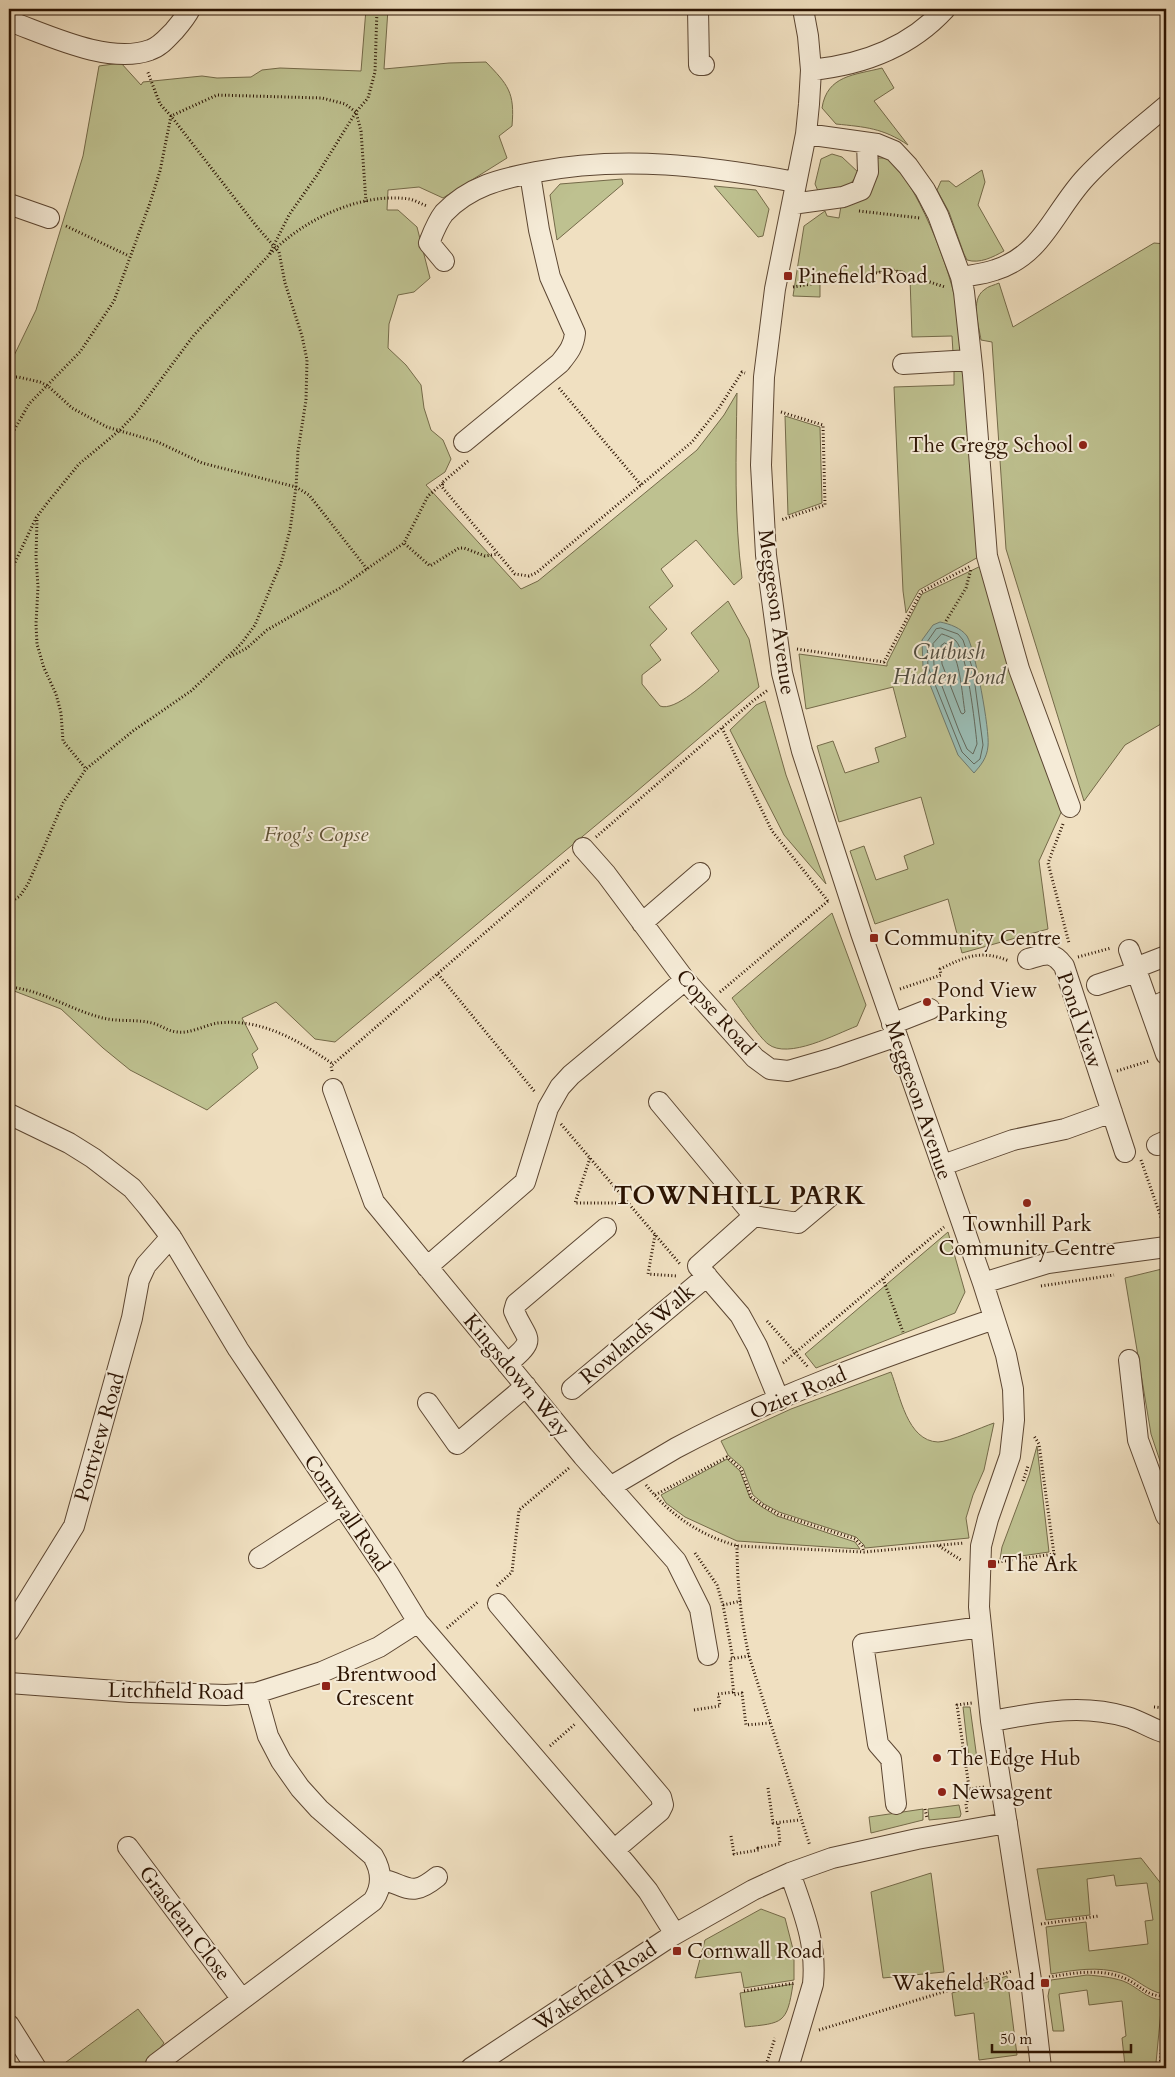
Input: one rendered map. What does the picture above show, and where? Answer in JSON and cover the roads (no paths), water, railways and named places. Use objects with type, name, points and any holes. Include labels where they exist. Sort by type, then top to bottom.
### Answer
[{"type":"street","points":[[9,22],[92,50],[128,55],[152,50],[162,43],[181,23],[190,9]]},
{"type":"street","points":[[698,9],[699,65],[704,65]]},
{"type":"street","name":"Meggeson Avenue","points":[[803,9],[811,70],[806,134],[775,289],[764,377],[761,465],[777,646],[783,680],[802,751],[882,995],[994,1319],[1013,1389],[1014,1420],[1010,1456],[982,1541],[979,1577],[981,1627],[991,1721],[1030,1973],[1041,2068]]},
{"type":"street","points":[[811,70],[857,62],[886,51],[914,37],[946,9]]},
{"type":"street","points":[[962,284],[1010,264],[1038,243],[1067,200],[1086,178],[1166,106]]},
{"type":"street","points":[[806,134],[877,144],[894,151],[908,166],[925,190],[938,215],[962,284],[971,360],[979,561],[1070,807]]},
{"type":"street","points":[[792,204],[843,197],[861,190],[868,172],[867,143]]},
{"type":"street","points":[[444,261],[429,244],[443,214],[478,187],[497,180],[568,166],[668,164],[732,170],[795,182]]},
{"type":"street","points":[[464,442],[560,363],[571,350],[574,341],[575,333],[550,277],[538,230],[530,174]]},
{"type":"street","points":[[9,204],[49,218]]},
{"type":"street","points":[[903,364],[971,360]]},
{"type":"street","name":"Copse Road","points":[[583,848],[685,980],[756,1058],[770,1069],[788,1071],[833,1058],[894,1030],[930,1009]]},
{"type":"street","points":[[642,923],[700,873]]},
{"type":"street","name":"Pond View","points":[[1028,959],[1045,954],[1057,958],[1061,963],[1125,1152]]},
{"type":"street","points":[[1097,985],[1133,963],[1166,956]]},
{"type":"street","points":[[1133,963],[1158,1005],[1162,1056]]},
{"type":"street","points":[[428,1267],[525,1182],[548,1108],[557,1092],[571,1075],[685,980]]},
{"type":"street","name":"Kingsdown Way","points":[[333,1089],[374,1202],[583,1456],[676,1561],[700,1609],[708,1655]]},
{"type":"street","points":[[659,1102],[754,1216],[798,1223],[829,1197]]},
{"type":"street","points":[[942,1164],[1013,1140],[1065,1129],[1112,1112]]},
{"type":"street","name":"Cornwall Road","points":[[9,1114],[69,1143],[113,1172],[132,1188],[171,1237],[238,1349],[388,1573],[418,1622],[648,1891],[675,1934]]},
{"type":"street","points":[[697,1272],[754,1216]]},
{"type":"street","points":[[507,1364],[524,1350],[527,1342],[528,1334],[514,1311],[516,1304],[606,1228]]},
{"type":"street","name":"Portview Road","points":[[9,1631],[74,1526],[132,1318],[139,1280],[146,1265],[171,1237]]},
{"type":"street","points":[[982,1283],[1048,1263],[1166,1247]]},
{"type":"street","name":"Rowlands Walk","points":[[572,1389],[697,1272],[740,1315],[757,1346],[779,1400]]},
{"type":"street","name":"Ozier Road","points":[[610,1487],[678,1448],[779,1400],[867,1363],[994,1319]]},
{"type":"street","points":[[1128,1360],[1138,1440],[1166,1516]]},
{"type":"street","points":[[428,1403],[456,1444],[526,1386]]},
{"type":"street","points":[[259,1558],[341,1505]]},
{"type":"street","points":[[491,1597],[661,1797],[663,1805],[660,1812],[614,1850]]},
{"type":"street","name":"Litchfield Road","points":[[9,1683],[130,1692],[226,1695],[256,1693],[322,1672],[378,1647],[418,1622]]},
{"type":"street","points":[[896,1804],[891,1759],[878,1744],[864,1644],[981,1627]]},
{"type":"street","points":[[158,2066],[241,1998],[373,1901],[377,1894],[380,1879],[379,1865],[373,1856],[314,1804],[281,1760],[268,1736],[256,1693]]},
{"type":"street","points":[[991,1721],[1069,1708],[1115,1713],[1166,1733]]},
{"type":"street","name":"Wakefield Road","points":[[471,2068],[675,1934],[738,1898],[790,1873],[832,1858],[917,1839],[1007,1823]]},
{"type":"street","name":"Grasdean Close","points":[[128,1847],[241,1998]]},
{"type":"street","points":[[788,2068],[813,1984],[814,1952],[810,1933],[790,1873]]},
{"type":"street","points":[[380,1879],[413,1890],[422,1888],[437,1877]]},
{"type":"street","points":[[9,2025],[36,2068]]},
{"type":"water","name":"Cutbush Hidden Pond","points":[[940,622],[955,627],[967,636],[978,673],[987,724],[988,746],[985,758],[974,773],[958,755],[923,667],[922,640],[933,625]]},
{"type":"place","name":"Pinefield Road","points":[[788,276]]},
{"type":"place","name":"The Gregg School","points":[[1083,445]]},
{"type":"place","name":"Community Centre","points":[[874,938]]},
{"type":"place","name":"Pond View Parking","points":[[927,1002]]},
{"type":"place","name":"Townhill Park Community Centre","points":[[1027,1203]]},
{"type":"place","name":"The Ark","points":[[992,1564]]},
{"type":"place","name":"Brentwood Crescent","points":[[326,1686]]},
{"type":"place","name":"The Edge Hub","points":[[937,1758]]},
{"type":"place","name":"Newsagent","points":[[942,1792]]},
{"type":"place","name":"Cornwall Road","points":[[677,1951]]},
{"type":"place","name":"Wakefield Road","points":[[1045,1983]]},
{"type":"district","name":"TOWNHILL PARK","points":[[740,1195]]},
{"type":"park label","name":"Frog's Copse","points":[[316,834]]}]
